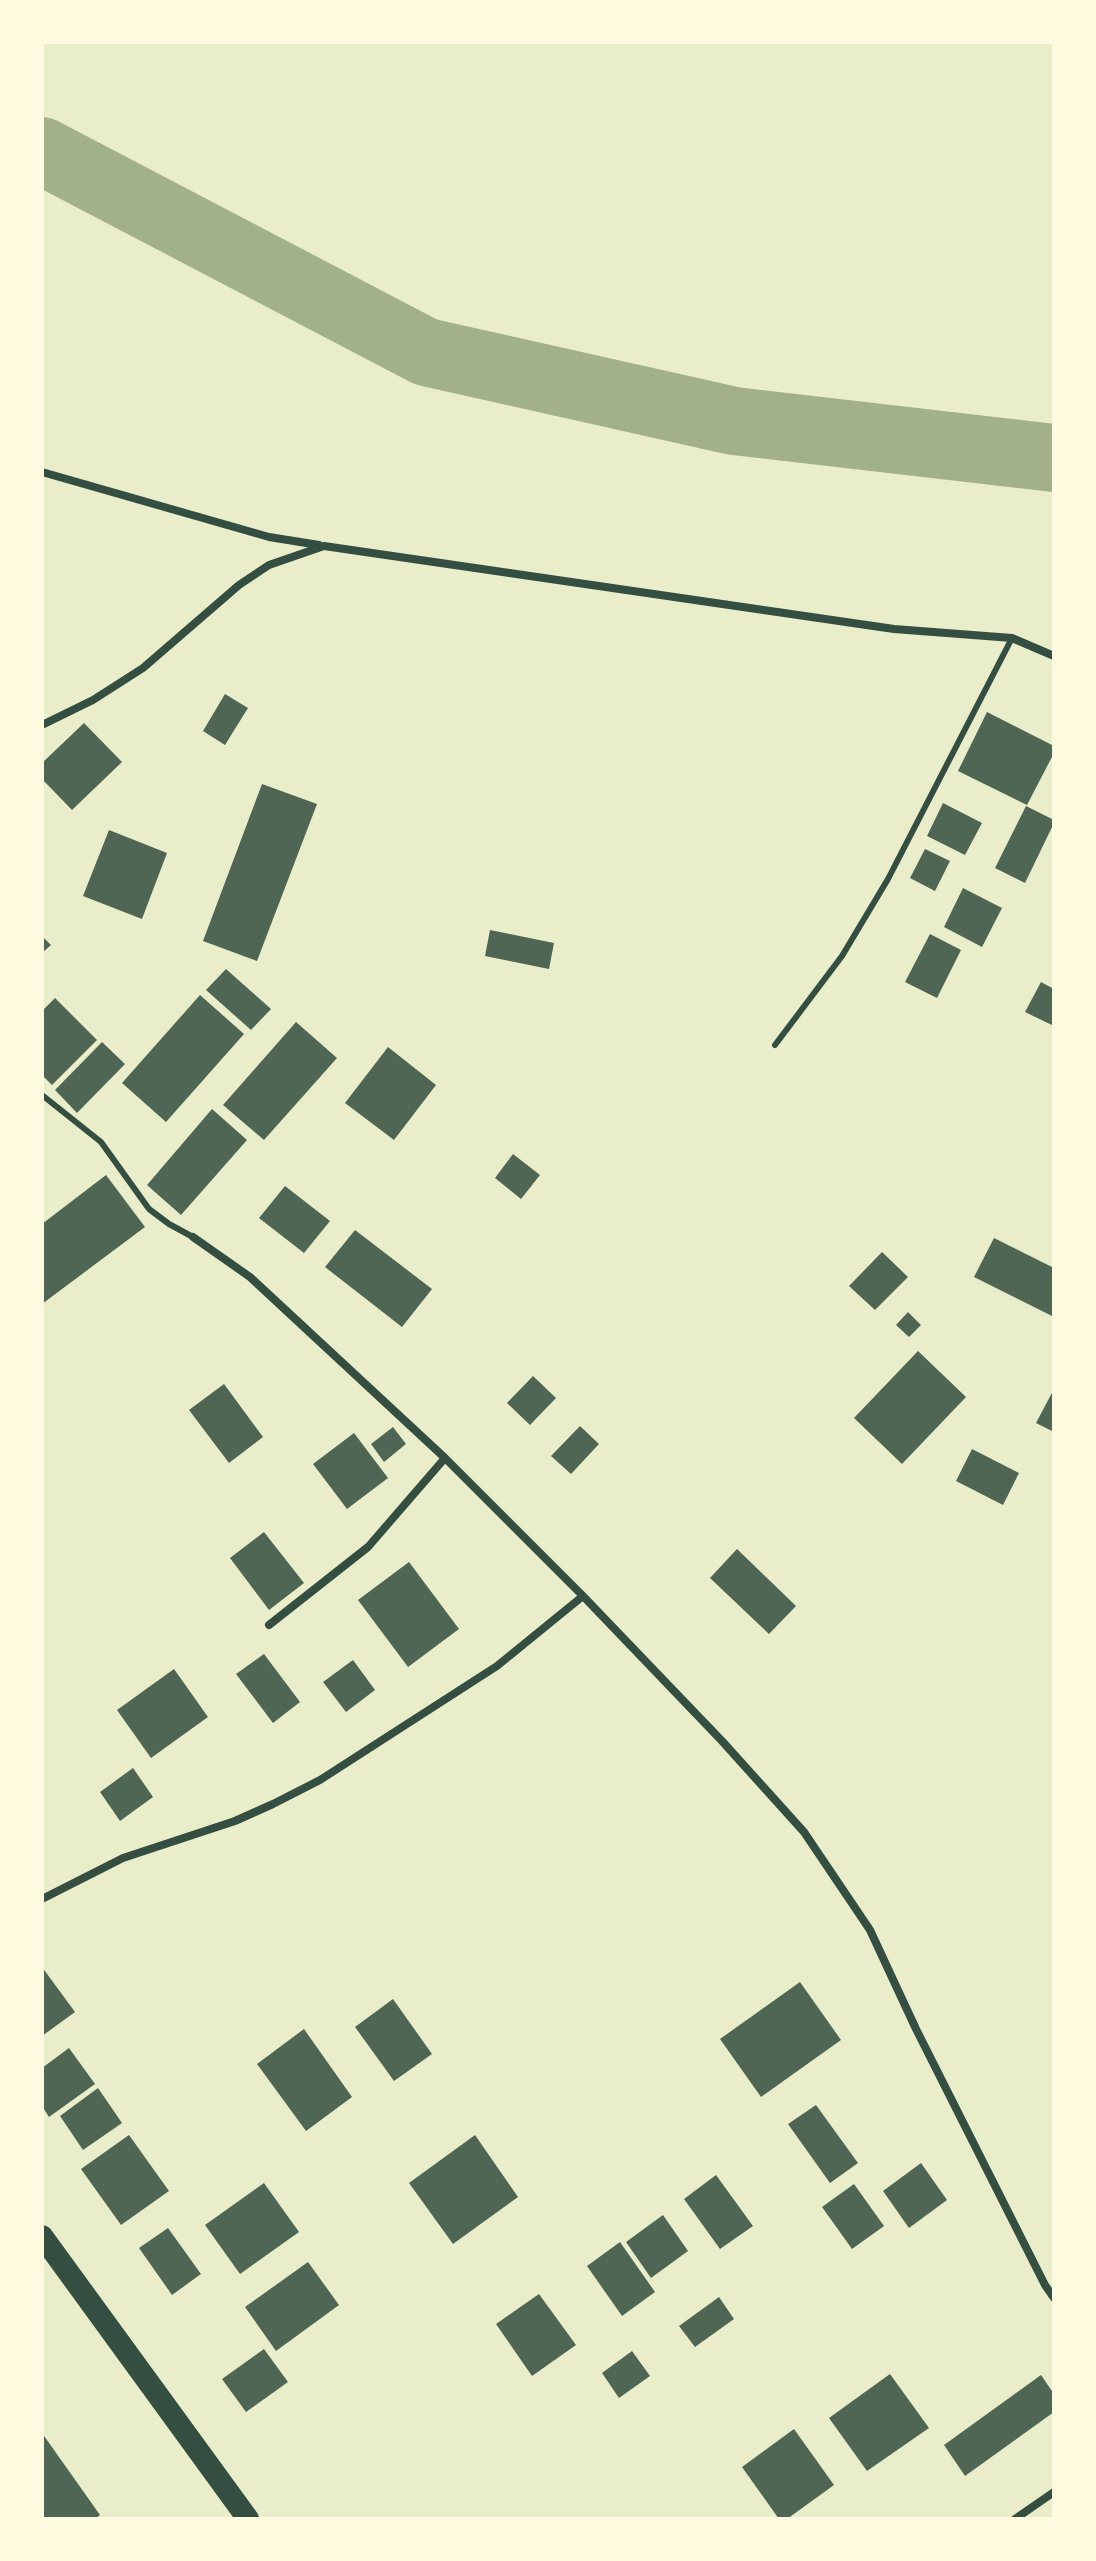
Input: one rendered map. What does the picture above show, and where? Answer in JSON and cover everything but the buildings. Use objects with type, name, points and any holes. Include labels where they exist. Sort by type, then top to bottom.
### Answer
[{"type":"highway","points":[[42,2236],[248,2519]]},
{"type":"street","points":[[42,472],[269,537],[894,629],[1012,638],[1054,656]]},
{"type":"street","points":[[42,725],[93,700],[143,668],[239,585],[269,565],[324,546]]},
{"type":"street","points":[[193,1237],[250,1277],[445,1458],[583,1596],[804,1832],[870,1930],[916,2029],[1054,2298]]},
{"type":"street","points":[[269,1625],[368,1547],[445,1458]]},
{"type":"street","points":[[42,1899],[123,1858],[235,1821],[320,1780],[497,1666],[583,1596]]},
{"type":"street","points":[[1015,2519],[1054,2492]]},
{"type":"lane","points":[[775,1045],[842,956],[888,879],[1012,638]]},
{"type":"lane","points":[[42,1095],[101,1142],[149,1209],[193,1237]]},
{"type":"waterway","points":[[42,151],[426,352],[734,421],[1054,458]]}]
